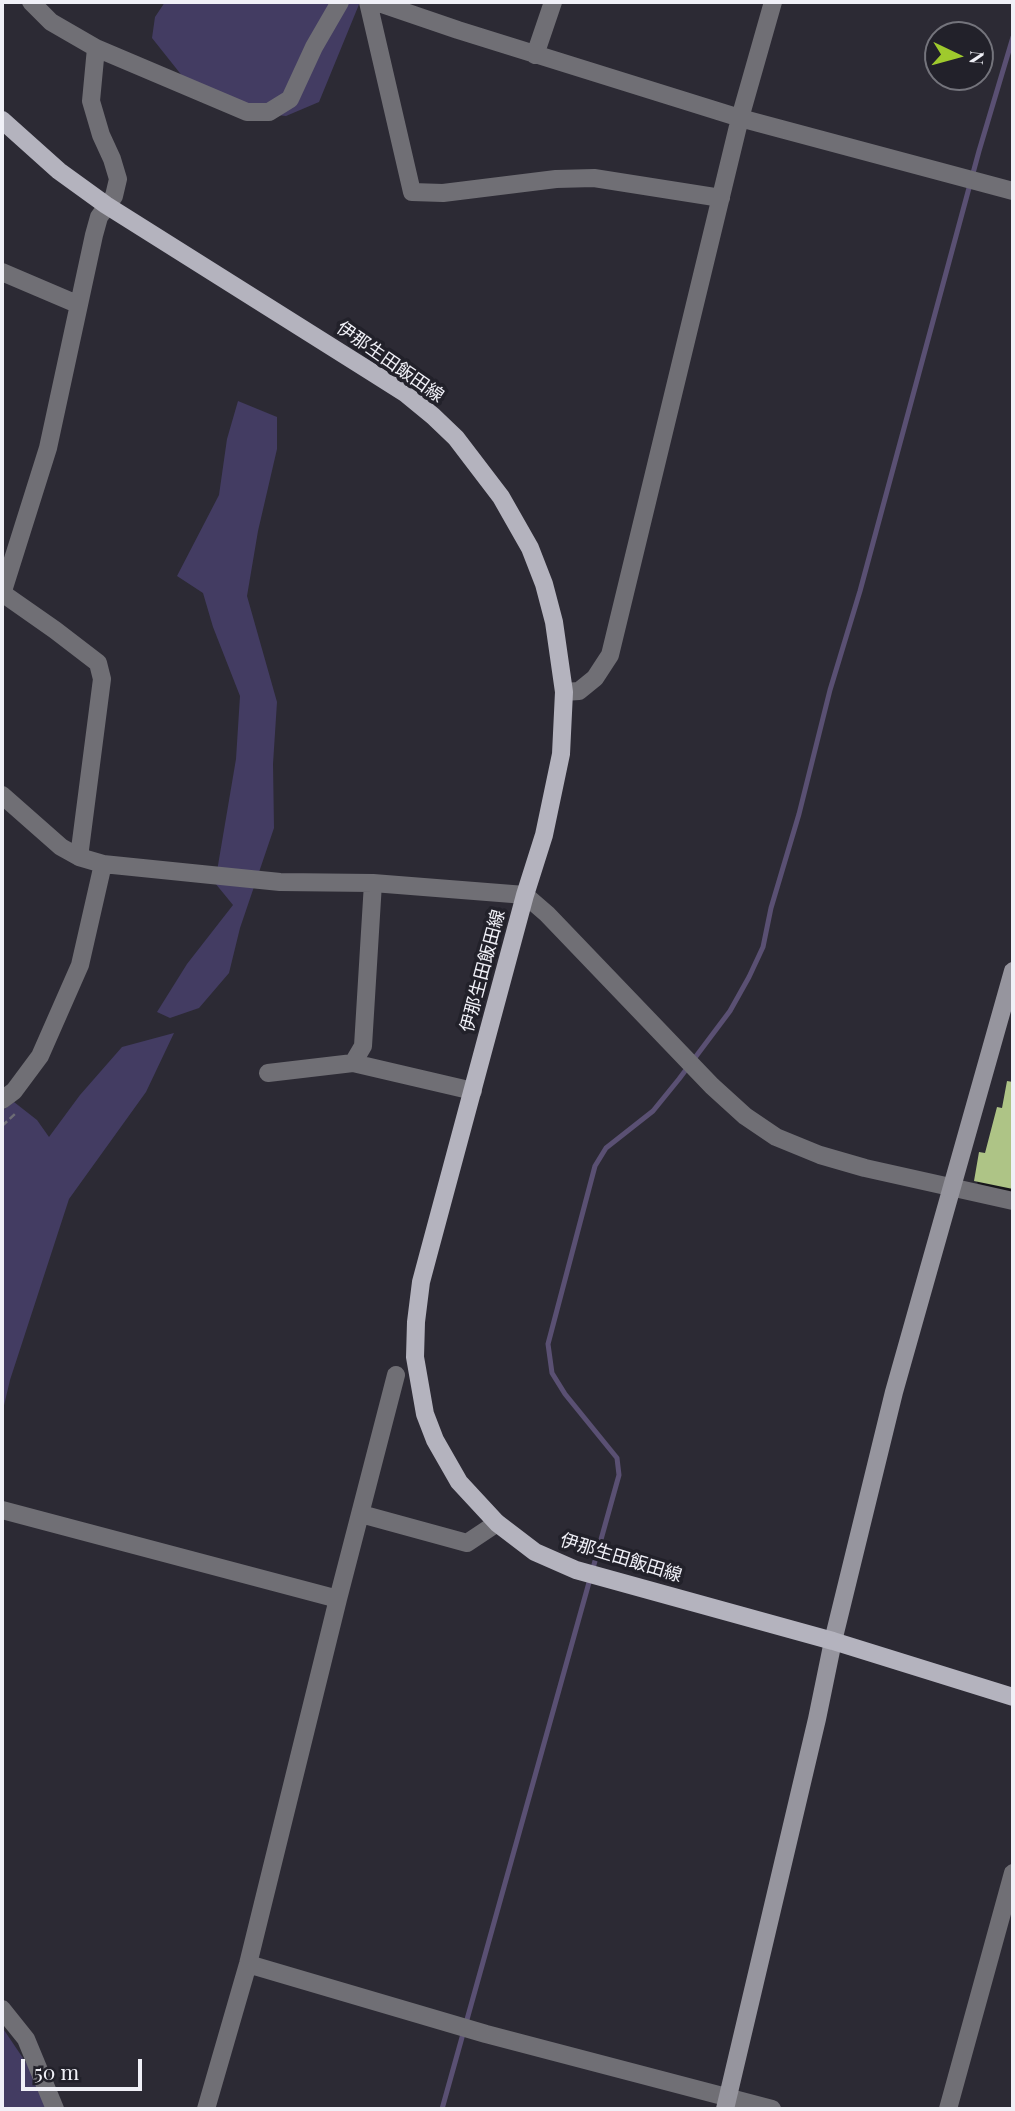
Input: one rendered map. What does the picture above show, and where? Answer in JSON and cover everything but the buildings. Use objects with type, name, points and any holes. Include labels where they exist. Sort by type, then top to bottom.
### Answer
[{"type":"main road","name":"伊那生田飯田線","points":[[2,120],[59,171],[106,205],[405,393],[456,438],[501,496],[530,548],[544,584],[554,622],[564,692],[561,754],[544,835],[525,895],[421,1282],[416,1322],[415,1357],[425,1414],[435,1440],[459,1482],[497,1523],[535,1552],[576,1570],[833,1641],[1013,1697]]},
{"type":"street","points":[[32,2],[51,22],[96,48],[247,111],[269,111],[290,99],[314,47],[340,2]]},
{"type":"street","points":[[368,2],[412,192],[443,193],[556,179],[594,178],[721,198]]},
{"type":"street","points":[[376,2],[535,55],[740,118],[1013,191]]},
{"type":"street","points":[[535,55],[553,2]]},
{"type":"street","points":[[564,692],[579,691],[595,678],[610,655],[740,118],[774,2]]},
{"type":"street","points":[[79,857],[102,679],[98,663],[2,593],[47,448],[96,226],[106,205],[114,197],[118,179],[91,101],[96,48]]},
{"type":"street","points":[[2,272],[77,304]]},
{"type":"street","points":[[2,795],[61,847],[79,857],[103,864],[280,882],[373,883],[525,895],[547,914],[712,1086],[745,1116],[776,1137],[820,1155],[1013,1201]]},
{"type":"street","points":[[2,1100],[14,1091],[40,1056],[80,965],[103,864]]},
{"type":"street","points":[[353,1063],[363,1046],[373,883]]},
{"type":"street","points":[[726,2103],[833,1641],[894,1392],[1013,971]]},
{"type":"street","points":[[268,1073],[353,1063],[473,1091]]},
{"type":"street","points":[[206,2109],[248,1964],[397,1375]]},
{"type":"street","points":[[2,1510],[338,1600]]},
{"type":"street","points":[[361,1514],[467,1543],[497,1523]]},
{"type":"street","points":[[948,2109],[1005,1936],[1013,1873]]},
{"type":"street","points":[[248,1964],[726,2103],[772,2109]]},
{"type":"street","points":[[2,2010],[26,2039],[55,2109]]},
{"type":"shaded area","points":[[165,2],[360,2],[319,102],[286,116],[258,113],[187,82],[152,38],[155,17]]},
{"type":"shaded area","points":[[238,401],[277,417],[277,449],[258,531],[247,596],[277,702],[273,764],[274,828],[240,928],[229,973],[199,1008],[170,1018],[157,1012],[187,964],[233,905],[215,883],[236,759],[240,696],[203,593],[177,576],[219,495],[227,439]]},
{"type":"shaded area","points":[[174,1033],[146,1092],[69,1199],[10,1380],[2,1414],[2,1111],[14,1102],[37,1120],[49,1137],[80,1095],[122,1047]]},
{"type":"shaded area","points":[[2,2027],[29,2067],[47,2109],[2,2109]]},
{"type":"waterway","points":[[442,2109],[619,1475],[617,1458],[565,1394],[552,1373],[548,1344],[595,1166],[606,1148],[653,1111],[679,1079],[730,1011],[763,947],[830,690],[860,591],[979,151],[1013,37]]}]
